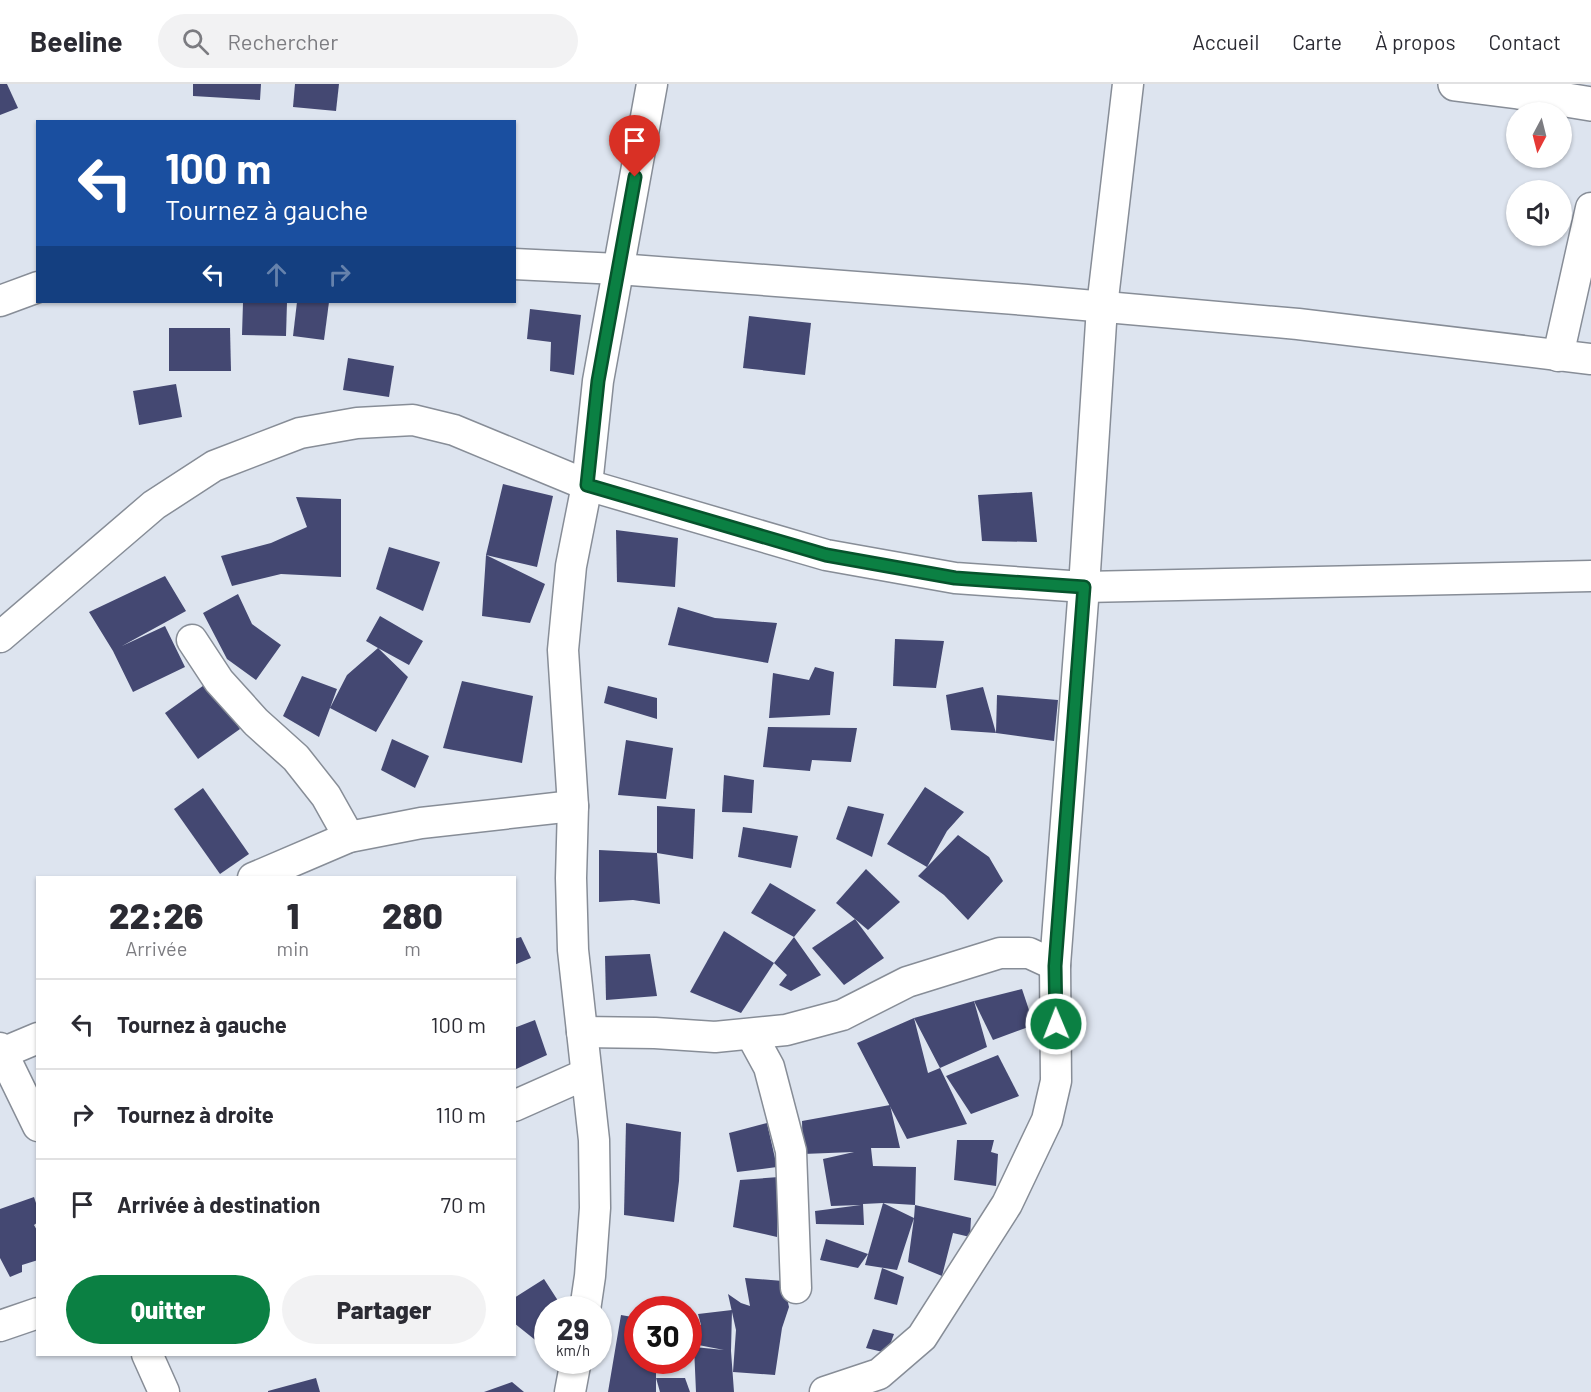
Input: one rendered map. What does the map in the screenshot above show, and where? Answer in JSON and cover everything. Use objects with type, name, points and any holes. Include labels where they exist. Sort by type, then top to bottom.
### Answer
[{"type":"street","points":[[587,1296],[595,1208],[594,1140],[573,950],[571,878],[573,806],[563,650],[571,566],[587,485],[598,381],[652,84]]},
{"type":"street","points":[[825,1392],[879,1374],[922,1337],[1007,1204],[1047,1120],[1056,1081],[1055,966],[1084,587],[1102,307],[1128,84]]},
{"type":"street","points":[[1455,84],[1591,104]]},
{"type":"street","points":[[1558,356],[1591,207]]},
{"type":"street","points":[[516,264],[618,269],[1298,324],[1591,359]]},
{"type":"street","points":[[0,301],[36,287]]},
{"type":"street","points":[[0,637],[154,505],[214,466],[300,433],[357,423],[413,420],[454,430],[587,485],[826,555],[955,578],[1084,587],[1591,576]]},
{"type":"street","points":[[192,640],[219,681],[256,722],[296,758],[326,796],[349,837]]},
{"type":"street","points":[[258,876],[349,837],[421,822],[573,806]]},
{"type":"street","points":[[582,1032],[715,1037],[786,1030],[842,1015],[907,982],[1000,953],[1029,953],[1055,966]]},
{"type":"street","points":[[751,1034],[769,1067],[791,1151],[796,1288]]},
{"type":"street","points":[[36,1039],[1,1052],[36,1122]]},
{"type":"street","points":[[516,1105],[586,1074]]},
{"type":"street","points":[[0,1326],[36,1314]]},
{"type":"street","points":[[148,1356],[164,1392]]},
{"type":"street","points":[[570,1392],[573,1374]]},
{"type":"building","points":[[0,84],[7,84],[18,108],[0,115]]},
{"type":"building","points":[[193,84],[261,84],[260,100],[193,96]]},
{"type":"building","points":[[295,84],[339,84],[336,111],[293,107]]},
{"type":"building","points":[[243,303],[287,303],[286,336],[242,335]]},
{"type":"building","points":[[297,303],[329,303],[324,340],[293,336]]},
{"type":"building","points":[[530,309],[581,315],[574,375],[550,371],[551,342],[527,339]]},
{"type":"building","points":[[749,316],[811,323],[805,375],[743,368]]},
{"type":"building","points":[[169,328],[230,328],[231,371],[169,371]]},
{"type":"building","points":[[348,358],[394,366],[389,397],[343,390]]},
{"type":"building","points":[[176,384],[182,417],[139,425],[133,391]]},
{"type":"building","points":[[503,484],[553,496],[537,567],[486,555]]},
{"type":"building","points":[[1032,492],[1037,542],[982,541],[978,495]]},
{"type":"building","points":[[296,497],[341,499],[341,577],[281,574],[232,586],[221,556],[271,543],[307,527]]},
{"type":"building","points":[[616,530],[678,538],[675,587],[617,582]]},
{"type":"building","points":[[389,547],[440,562],[423,611],[376,589]]},
{"type":"building","points":[[486,555],[545,584],[530,623],[482,616]]},
{"type":"building","points":[[165,576],[186,611],[122,646],[165,626],[185,667],[133,692],[113,651],[89,612]]},
{"type":"building","points":[[238,594],[252,624],[281,645],[256,680],[227,659],[203,613]]},
{"type":"building","points":[[678,607],[715,618],[777,623],[768,663],[668,645]]},
{"type":"building","points":[[380,616],[423,641],[409,665],[366,641]]},
{"type":"building","points":[[895,639],[944,641],[936,688],[893,686]]},
{"type":"building","points":[[378,648],[408,677],[376,732],[330,708],[347,675]]},
{"type":"building","points":[[815,667],[834,672],[830,715],[769,718],[773,673],[809,680]]},
{"type":"building","points":[[302,676],[337,689],[319,737],[283,716]]},
{"type":"building","points":[[462,681],[533,696],[522,763],[443,748]]},
{"type":"building","points":[[207,683],[240,729],[198,759],[165,713]]},
{"type":"building","points":[[608,686],[657,698],[657,719],[604,703]]},
{"type":"building","points":[[983,687],[996,733],[951,730],[946,695]]},
{"type":"building","points":[[997,695],[1058,700],[1054,741],[996,733]]},
{"type":"building","points":[[768,727],[857,728],[851,762],[812,760],[810,771],[763,767]]},
{"type":"building","points":[[392,739],[429,756],[415,788],[381,770]]},
{"type":"building","points":[[626,740],[673,748],[666,799],[618,795]]},
{"type":"building","points":[[724,775],[754,780],[752,813],[722,812]]},
{"type":"building","points":[[925,787],[964,812],[947,831],[927,867],[887,844]]},
{"type":"building","points":[[203,788],[249,854],[220,874],[174,809]]},
{"type":"building","points":[[657,806],[695,809],[693,859],[657,853]]},
{"type":"building","points":[[848,806],[884,814],[872,857],[836,839]]},
{"type":"building","points":[[743,827],[798,836],[791,868],[738,857]]},
{"type":"building","points":[[958,835],[989,857],[1003,881],[968,920],[944,895],[918,876]]},
{"type":"building","points":[[599,850],[657,853],[660,904],[633,900],[599,902]]},
{"type":"building","points":[[866,869],[900,902],[868,930],[836,903]]},
{"type":"building","points":[[770,883],[816,910],[794,937],[751,913]]},
{"type":"building","points":[[855,919],[884,958],[844,985],[812,948]]},
{"type":"building","points":[[724,931],[774,963],[741,1013],[690,992]]},
{"type":"building","points":[[521,937],[531,958],[516,964],[516,938]]},
{"type":"building","points":[[794,937],[821,975],[791,991],[779,985],[787,975],[774,963]]},
{"type":"building","points":[[650,954],[657,996],[606,1000],[605,956]]},
{"type":"building","points":[[1022,989],[1034,1025],[993,1040],[974,1001]]},
{"type":"building","points":[[974,1001],[987,1047],[940,1068],[914,1018]]},
{"type":"building","points":[[914,1018],[928,1073],[940,1068],[967,1124],[907,1139],[857,1043]]},
{"type":"building","points":[[535,1020],[547,1055],[516,1069],[516,1027]]},
{"type":"building","points":[[998,1055],[1019,1096],[971,1114],[946,1076]]},
{"type":"building","points":[[890,1105],[900,1148],[871,1148],[873,1166],[916,1167],[915,1205],[863,1204],[864,1225],[816,1224],[815,1211],[861,1205],[831,1206],[823,1159],[854,1152],[803,1154],[802,1121]]},
{"type":"building","points":[[626,1123],[681,1132],[679,1181],[674,1222],[624,1215]]},
{"type":"building","points":[[767,1123],[777,1167],[737,1172],[729,1133]]},
{"type":"building","points":[[957,1140],[994,1140],[991,1152],[998,1154],[996,1186],[954,1180]]},
{"type":"building","points":[[779,1177],[777,1237],[733,1227],[740,1180]]},
{"type":"building","points":[[34,1197],[36,1203],[36,1224],[34,1225],[36,1228],[36,1261],[22,1265],[22,1272],[10,1277],[0,1258],[0,1209]]},
{"type":"building","points":[[883,1203],[914,1218],[897,1270],[865,1265]]},
{"type":"building","points":[[915,1205],[971,1218],[970,1237],[953,1233],[942,1276],[908,1262]]},
{"type":"building","points":[[826,1239],[868,1254],[858,1268],[820,1260]]},
{"type":"building","points":[[882,1268],[904,1277],[897,1305],[874,1299]]},
{"type":"building","points":[[745,1278],[783,1281],[789,1307],[782,1328],[775,1375],[733,1372],[736,1330],[728,1294],[750,1306]]},
{"type":"building","points":[[544,1279],[555,1296],[534,1296],[534,1339],[516,1325],[516,1297]]},
{"type":"building","points":[[732,1310],[731,1351],[734,1392],[696,1392],[695,1374],[702,1374],[702,1348],[724,1350],[702,1346],[702,1314]]},
{"type":"building","points":[[621,1315],[624,1316],[624,1374],[656,1374],[656,1392],[608,1392]]},
{"type":"building","points":[[873,1329],[894,1334],[887,1353],[866,1348]]},
{"type":"building","points":[[316,1378],[320,1392],[268,1392],[268,1391]]},
{"type":"building","points":[[656,1378],[685,1378],[690,1392],[660,1392]]},
{"type":"building","points":[[512,1382],[524,1392],[484,1392]]},
{"type":"route","points":[[635,177],[598,381],[587,485],[826,555],[955,578],[1084,587],[1055,966],[1056,1024]]}]
